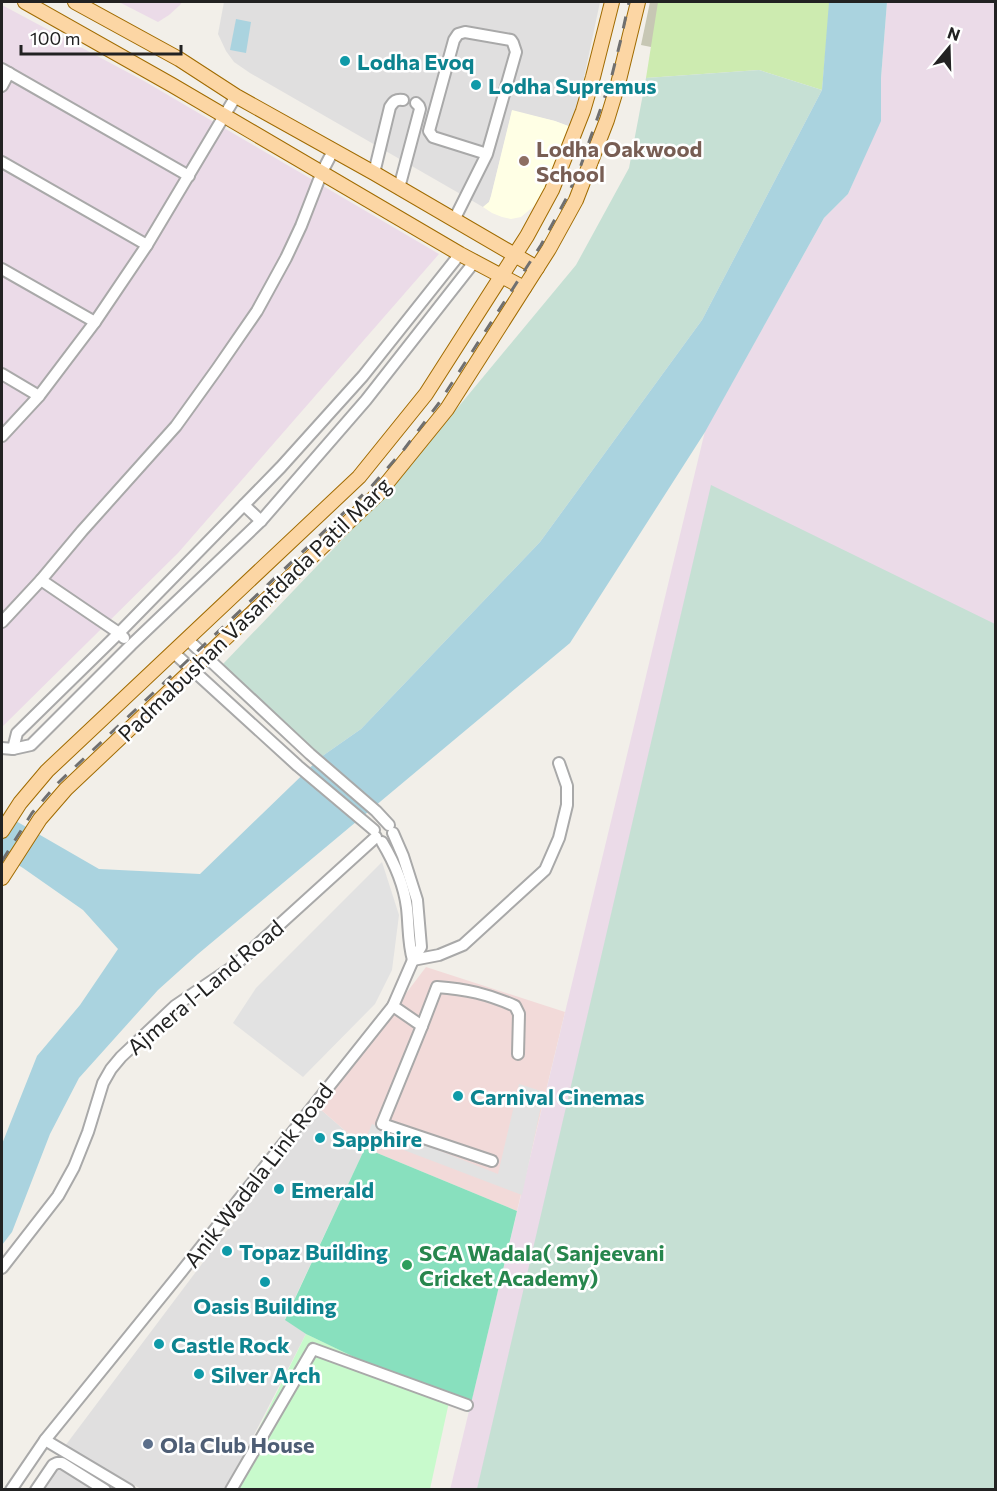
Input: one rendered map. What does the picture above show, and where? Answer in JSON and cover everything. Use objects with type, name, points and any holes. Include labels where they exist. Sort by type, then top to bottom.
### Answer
[{"type":"main road","points":[[25,2],[172,85],[460,254],[524,288]]},
{"type":"main road","points":[[75,2],[178,59],[236,96],[537,268]]},
{"type":"main road","name":"Padmabushan Vasantdada Patil Marg","points":[[2,831],[20,803],[47,771],[359,477],[426,394],[515,256],[552,190],[593,77],[612,2]]},
{"type":"main road","name":"Padmabushan Vasantdada Patil Marg","points":[[2,879],[40,819],[66,789],[378,494],[447,409],[549,249],[576,200],[607,120],[638,2]]},
{"type":"street","points":[[454,220],[487,154],[516,52],[511,40],[465,32],[458,34],[454,40],[429,131],[433,137],[487,154]]},
{"type":"street","points":[[2,86],[5,71],[189,176]]},
{"type":"street","points":[[2,436],[39,396],[147,245],[236,96]]},
{"type":"street","points":[[374,173],[390,107],[394,101],[403,100]]},
{"type":"street","points":[[399,188],[420,109],[416,103]]},
{"type":"street","points":[[2,622],[176,426],[257,311],[301,226],[321,172],[333,151]]},
{"type":"street","points":[[2,162],[147,245]]},
{"type":"street","points":[[7,749],[17,733],[119,633],[281,467],[363,376],[460,254]]},
{"type":"street","points":[[7,749],[31,745],[261,521],[376,387],[474,261]]},
{"type":"street","points":[[2,269],[94,322]]},
{"type":"street","points":[[2,374],[39,396]]},
{"type":"street","points":[[363,376],[376,387]]},
{"type":"street","points":[[244,505],[261,521]]},
{"type":"street","points":[[41,580],[119,633],[132,645]]},
{"type":"street","points":[[187,639],[310,754],[376,811],[391,829],[391,839],[385,842],[377,836]]},
{"type":"street","points":[[173,652],[298,766],[364,821],[377,836],[398,873],[404,891],[409,946],[413,960],[439,955],[463,945],[545,870],[559,838],[567,805],[567,786],[559,763]]},
{"type":"street","points":[[377,836],[380,824],[391,829]]},
{"type":"street","name":"Anik Wadala Link Road","points":[[10,1490],[45,1440],[393,1006],[421,947],[417,900],[403,856],[391,829]]},
{"type":"street","name":"Ajmera l-Land Road","points":[[2,1268],[58,1196],[74,1167],[88,1132],[103,1083],[121,1057],[176,1006],[234,966],[377,836]]},
{"type":"street","points":[[492,1161],[382,1124],[437,987],[482,993],[515,1006],[519,1014],[518,1054]]},
{"type":"street","points":[[393,1006],[422,1026]]},
{"type":"street","points":[[231,1490],[313,1349],[467,1405]]},
{"type":"street","points":[[45,1440],[109,1487]]},
{"type":"street","points":[[36,1490],[53,1465],[62,1463],[109,1487],[129,1490]]},
{"type":"street","points":[[26,1468],[43,1479]]},
{"type":"shaded area","points":[[119,2],[182,2],[158,22]]},
{"type":"shaded area","points":[[224,2],[600,2],[579,101],[571,127],[512,111],[491,196],[489,202],[483,207],[234,62],[218,34]]},
{"type":"shaded area","points":[[650,2],[686,2],[676,52],[641,45]]},
{"type":"shaded area","points":[[887,2],[995,2],[995,1489],[450,1490],[705,431],[824,218],[848,194],[880,121]]},
{"type":"shaded area","points":[[2,5],[144,81],[439,254],[178,553],[2,727]]},
{"type":"shaded area","points":[[759,70],[822,90],[702,320],[540,542],[361,729],[321,757],[223,664],[387,493],[576,265],[629,168],[646,78]]},
{"type":"shaded area","name":"Lodha Oakwood School","points":[[512,110],[571,127],[540,201],[521,217],[511,219],[492,213],[483,207],[489,202],[491,196]]},
{"type":"shaded area","points":[[711,485],[995,624],[995,1489],[477,1489]]},
{"type":"shaded area","points":[[382,862],[399,915],[392,970],[375,1004],[303,1077],[233,1023],[256,988]]},
{"type":"shaded area","name":"Carnival Cinemas","points":[[426,967],[565,1012],[517,1211],[365,1148],[319,1108]]},
{"type":"shaded area","name":"Carnival Cinemas","points":[[519,1084],[544,1092],[522,1195],[367,1136],[372,1124],[498,1174]]},
{"type":"shaded area","points":[[319,1108],[365,1148],[285,1319],[306,1334],[226,1489],[141,1489],[65,1446]]},
{"type":"shaded area","points":[[49,1464],[103,1489],[31,1490]]},
{"type":"green space","points":[[658,2],[830,2],[822,90],[759,70],[646,78]]},
{"type":"green space","name":"SCA Wadala( Sanjeevani Cricket Academy)","points":[[365,1148],[517,1211],[469,1412],[306,1334],[285,1320]]},
{"type":"green space","points":[[306,1334],[449,1402],[430,1489],[228,1490]]},
{"type":"water","points":[[829,2],[887,2],[881,78],[881,121],[848,194],[824,218],[705,432],[570,643],[158,990],[79,1078],[50,1134],[12,1232],[2,1245],[2,1144],[37,1056],[80,1005],[118,949],[83,910],[2,855],[2,813],[99,869],[200,874],[321,757],[361,729],[540,542],[702,320],[822,90]]},
{"type":"water","points":[[236,19],[251,22],[246,53],[230,50]]},
{"type":"railway","points":[[2,861],[32,813],[58,783],[371,487],[405,448],[439,403],[541,245],[567,197],[581,165],[611,79],[629,2]]},
{"type":"place","name":"Lodha Evoq","points":[[345,61]]},
{"type":"place","name":"Lodha Supremus","points":[[476,85]]},
{"type":"place","name":"Lodha Oakwood School","points":[[524,161]]},
{"type":"place","name":"Carnival Cinemas","points":[[458,1096]]},
{"type":"place","name":"Sapphire","points":[[320,1138]]},
{"type":"place","name":"Emerald","points":[[279,1189]]},
{"type":"place","name":"Topaz Building","points":[[227,1251]]},
{"type":"place","name":"SCA Wadala( Sanjeevani Cricket Academy)","points":[[407,1265]]},
{"type":"place","name":"Oasis Building","points":[[265,1282]]},
{"type":"place","name":"Castle Rock","points":[[159,1344]]},
{"type":"place","name":"Silver Arch","points":[[199,1374]]},
{"type":"place","name":"Ola Club House","points":[[148,1444]]}]
